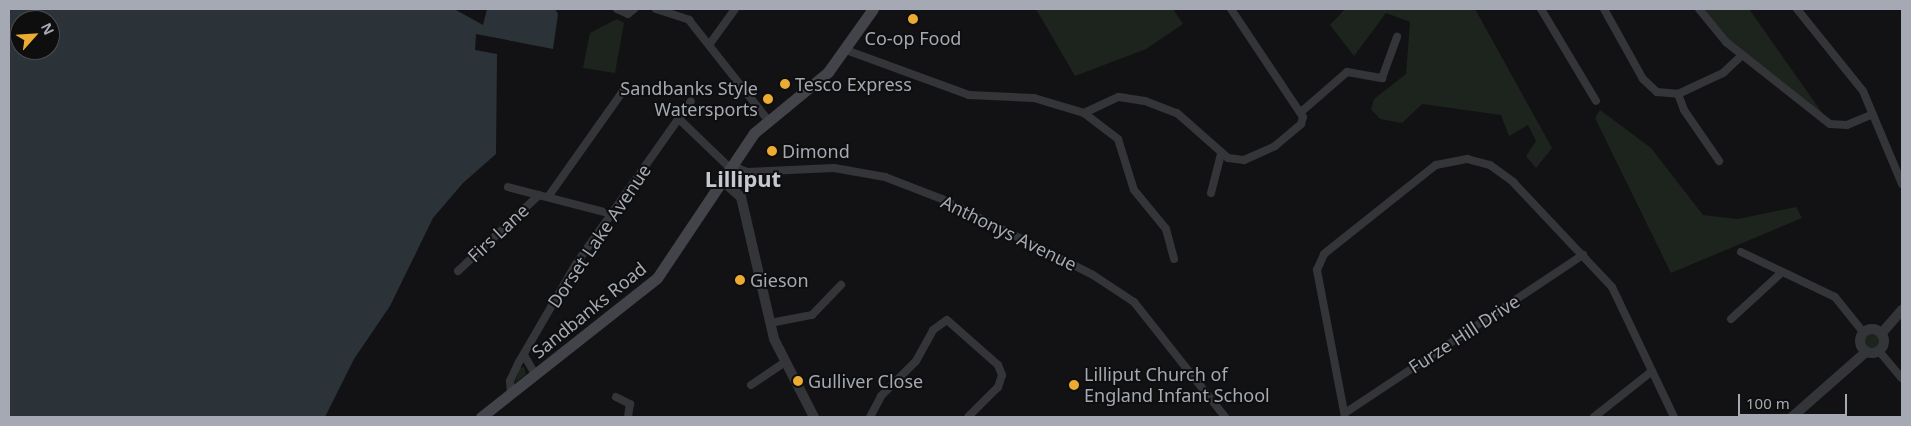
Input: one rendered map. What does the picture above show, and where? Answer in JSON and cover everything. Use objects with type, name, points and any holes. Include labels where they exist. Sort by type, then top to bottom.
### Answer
[{"type":"main road","name":"Sandbanks Road","points":[[481,417],[536,376],[657,278],[724,181],[750,138],[768,120],[816,85],[846,50],[873,9]]},
{"type":"street","points":[[617,9],[628,14],[634,9]]},
{"type":"street","points":[[656,9],[684,16],[768,120]]},
{"type":"street","points":[[709,45],[735,9]]},
{"type":"street","points":[[1084,113],[1119,97],[1169,108],[1221,154],[1236,160],[1265,152],[1302,124],[1301,112],[1231,9]]},
{"type":"street","points":[[1541,9],[1596,101]]},
{"type":"street","points":[[1604,9],[1648,86],[1662,94],[1678,94],[1689,84],[1723,73],[1742,55]]},
{"type":"street","points":[[1698,9],[1742,55],[1830,124],[1847,125],[1873,114]]},
{"type":"street","points":[[1797,9],[1863,91],[1902,184]]},
{"type":"street","points":[[1301,112],[1342,75],[1357,72],[1376,78],[1385,74],[1398,37]]},
{"type":"street","points":[[846,50],[950,91],[1053,101],[1084,113],[1118,138],[1134,190],[1166,229],[1174,259]]},
{"type":"street","points":[[548,197],[622,91]]},
{"type":"street","points":[[1678,94],[1684,110],[1719,161]]},
{"type":"street","name":"Dorset Lake Avenue","points":[[511,395],[510,381],[576,264],[691,101]]},
{"type":"street","points":[[680,119],[732,168]]},
{"type":"street","points":[[1211,193],[1221,154]]},
{"type":"street","points":[[1345,415],[1317,270],[1324,254],[1436,165],[1467,159],[1490,165],[1584,255],[1612,287],[1674,417]]},
{"type":"street","name":"Anthonys Avenue","points":[[732,168],[747,172],[834,168],[884,177],[942,199],[1093,275],[1117,288],[1148,317],[1225,417]]},
{"type":"street","points":[[724,181],[739,192],[743,202],[770,323],[784,363],[814,417]]},
{"type":"street","points":[[508,187],[612,214]]},
{"type":"street","name":"Firs Lane","points":[[458,271],[539,194]]},
{"type":"street","points":[[1741,252],[1781,273],[1836,297],[1863,332]]},
{"type":"street","name":"Furze Hill Drive","points":[[1345,415],[1584,255]]},
{"type":"street","points":[[1731,319],[1781,273]]},
{"type":"street","points":[[770,323],[812,315],[841,285]]},
{"type":"street","points":[[1879,351],[1882,334],[1902,310]]},
{"type":"street","points":[[870,417],[881,396],[916,361],[933,330],[947,320],[1001,370],[998,387],[968,417]]},
{"type":"street","points":[[1866,352],[1859,341],[1863,332],[1872,328],[1882,334]]},
{"type":"street","points":[[1792,417],[1866,352],[1879,351]]},
{"type":"street","points":[[1879,351],[1902,378]]},
{"type":"street","points":[[524,356],[536,376]]},
{"type":"street","points":[[751,385],[784,363]]},
{"type":"street","points":[[1594,417],[1652,371]]},
{"type":"street","points":[[616,398],[630,404],[628,417]]},
{"type":"shaded area","points":[[9,9],[454,9],[483,25],[487,9],[555,9],[558,14],[553,49],[476,34],[475,50],[497,54],[496,154],[463,183],[433,218],[390,306],[354,359],[325,417],[9,417]]},
{"type":"shaded area","points":[[1036,9],[1173,9],[1183,24],[1146,49],[1075,76]]},
{"type":"shaded area","points":[[1345,9],[1475,9],[1552,148],[1536,168],[1526,156],[1536,141],[1528,125],[1509,136],[1501,115],[1422,104],[1402,123],[1380,119],[1371,109],[1374,99],[1406,74],[1410,22],[1386,13],[1354,56],[1330,25]]},
{"type":"shaded area","points":[[1699,9],[1749,9],[1830,124],[1742,55]]},
{"type":"shaded area","points":[[617,19],[624,23],[615,73],[583,68],[590,33]]},
{"type":"shaded area","points":[[1600,110],[1651,148],[1703,215],[1738,219],[1796,207],[1802,218],[1671,273],[1595,118]]},
{"type":"shaded area","points":[[1872,329],[1881,332],[1884,341],[1881,350],[1872,353],[1863,350],[1860,341],[1863,332]]},
{"type":"shaded area","points":[[524,367],[526,374],[515,383],[520,368]]},
{"type":"place","name":"Co-op Food","points":[[913,19]]},
{"type":"place","name":"Tesco Express","points":[[785,84]]},
{"type":"place","name":"Sandbanks Style Watersports","points":[[768,99]]},
{"type":"place","name":"Dimond","points":[[772,151]]},
{"type":"place","name":"Gieson","points":[[740,280]]},
{"type":"place","name":"Gulliver Close","points":[[798,381]]},
{"type":"place","name":"Lilliput Church of England Infant School","points":[[1074,385]]},
{"type":"district","name":"Lilliput","points":[[743,179]]}]
